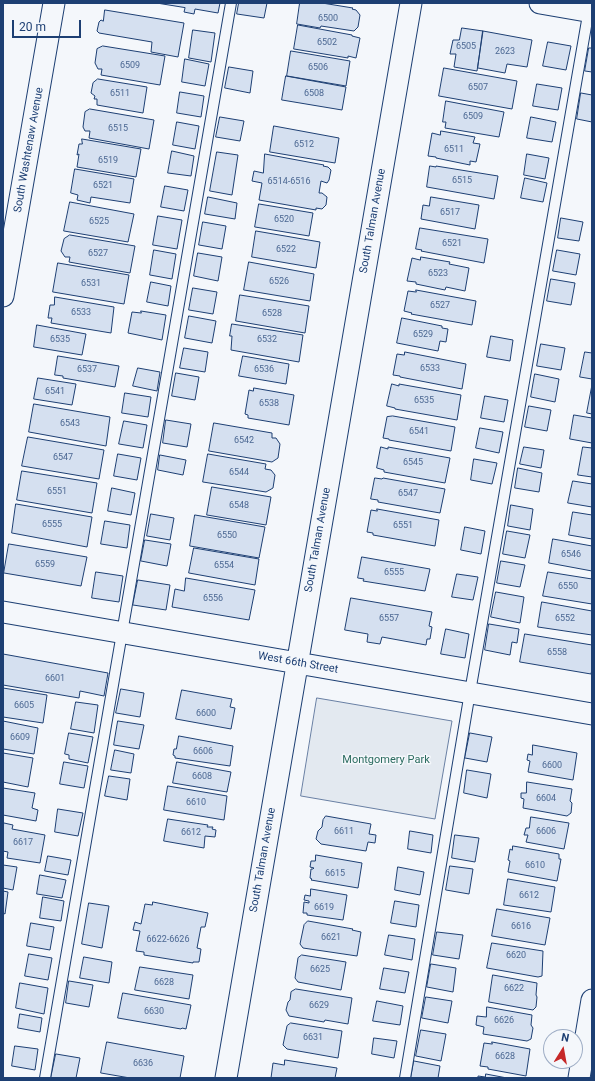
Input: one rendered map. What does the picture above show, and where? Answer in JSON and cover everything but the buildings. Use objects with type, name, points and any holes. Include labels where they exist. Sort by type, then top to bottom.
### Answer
[{"type":"street","name":"South Washtenaw Avenue","points":[[3,296],[54,3]]},
{"type":"street","name":"South Talman Avenue","points":[[226,1078],[411,3]]},
{"type":"street","points":[[540,3],[590,9]]},
{"type":"street","name":"West 66th Street","points":[[3,612],[592,714]]},
{"type":"street","points":[[578,1078],[592,1000]]},
{"type":"lane","points":[[45,1078],[231,3]]},
{"type":"lane","points":[[404,1078],[590,9]]},
{"type":"green space","name":"Montgomery Park","points":[[317,698],[452,721],[435,819],[301,796]]}]
